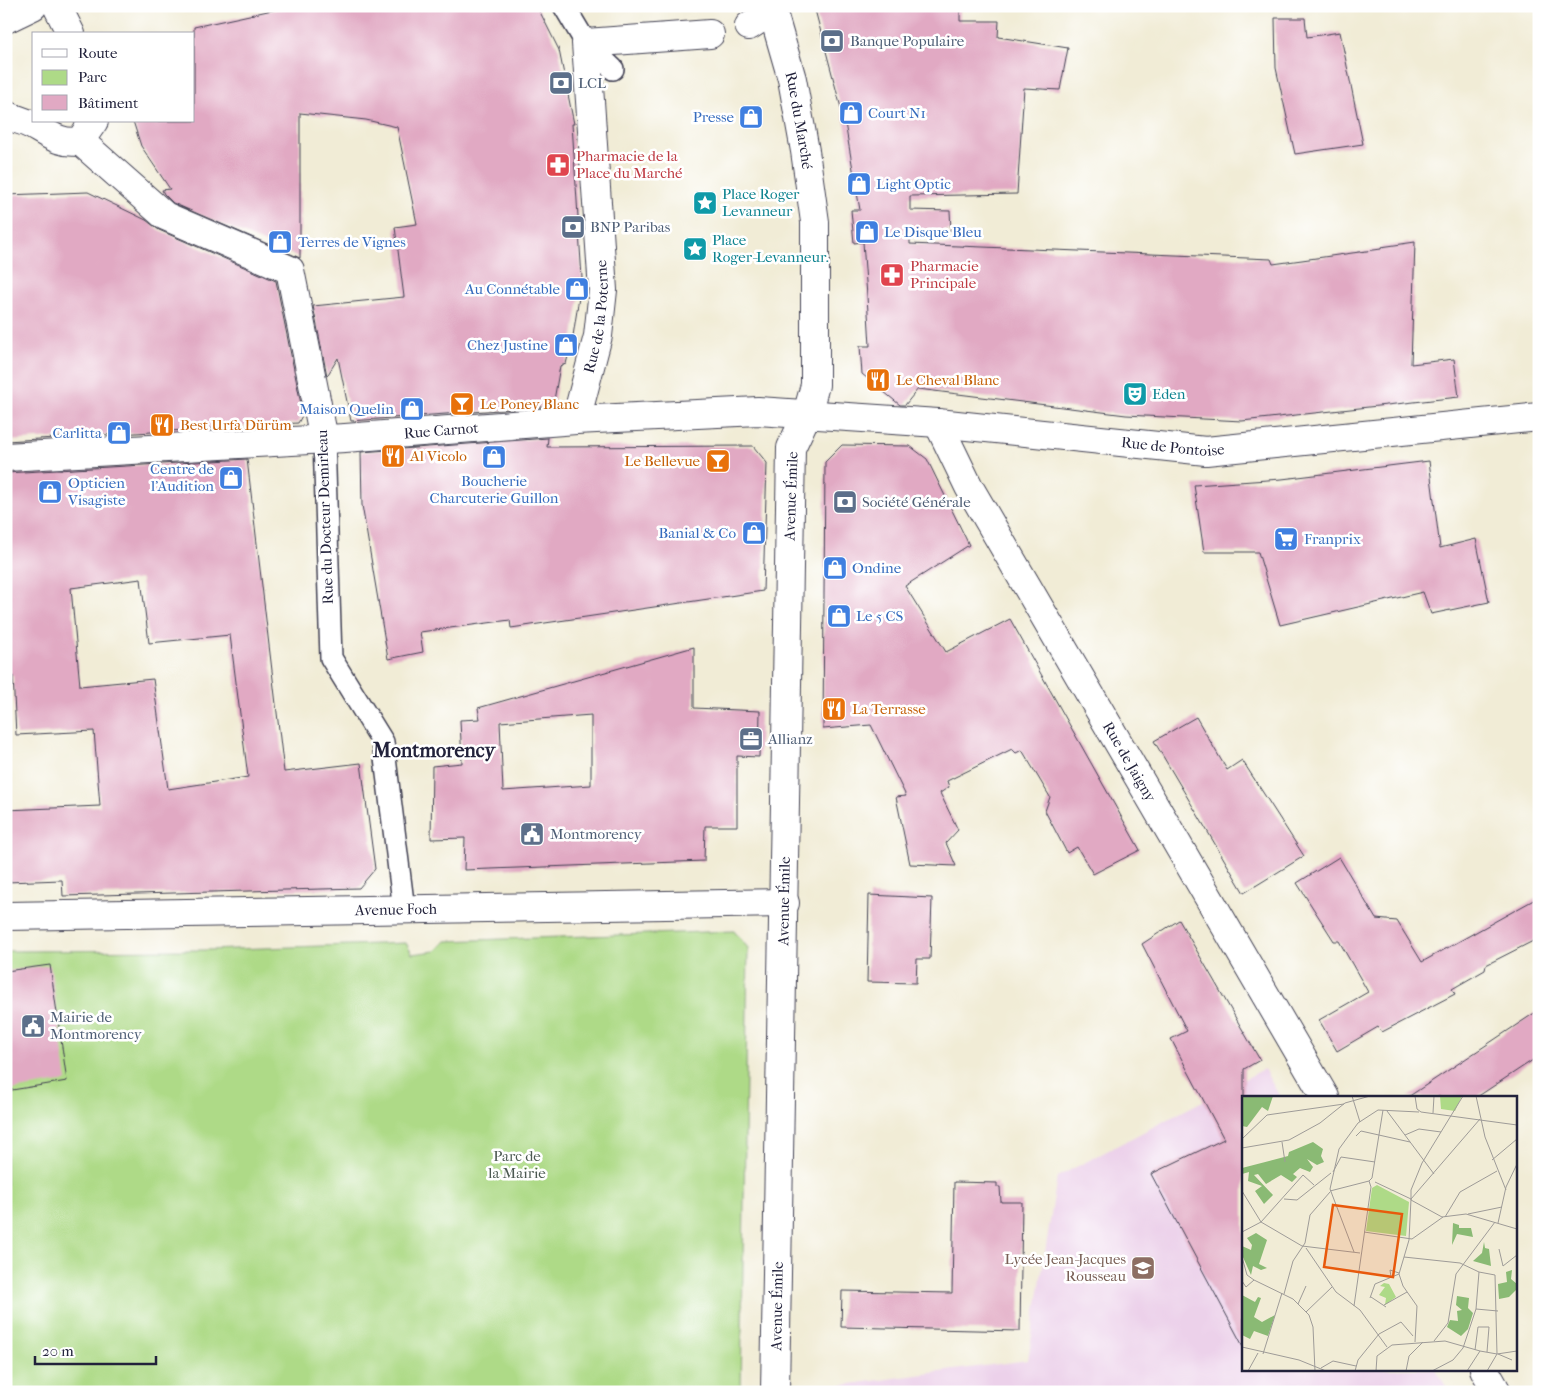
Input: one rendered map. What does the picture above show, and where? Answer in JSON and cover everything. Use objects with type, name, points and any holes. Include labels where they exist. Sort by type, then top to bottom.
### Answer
[{"type":"street","points":[[6,19],[33,6]]},
{"type":"street","points":[[57,6],[70,32]]},
{"type":"street","points":[[749,26],[771,8]]},
{"type":"street","name":"Rue du Marché","points":[[771,8],[792,80],[815,222],[815,385],[807,414]]},
{"type":"street","points":[[586,43],[710,34]]},
{"type":"street","name":"Rue de la Poterne","points":[[576,420],[598,336],[603,290],[586,43]]},
{"type":"street","points":[[6,115],[30,124],[59,140],[72,143],[87,131]]},
{"type":"street","name":"Rue du Docteur Demirleau","points":[[87,131],[165,216],[290,270],[324,439]]},
{"type":"street","name":"Rue Carnot","points":[[6,457],[324,439],[576,420],[758,411],[807,414]]},
{"type":"street","name":"Rue de Pontoise","points":[[807,414],[938,424],[1206,452],[1539,417]]},
{"type":"street","name":"Avenue Émile","points":[[775,1392],[791,448],[807,414]]},
{"type":"street","name":"Rue de Jaigny","points":[[938,424],[969,487],[1324,1096]]},
{"type":"street","name":"Avenue Foch","points":[[6,916],[784,902]]},
{"type":"street","points":[[1485,1370],[1497,1392]]},
{"type":"lane","name":"Rue de la Poterne","points":[[564,6],[586,43]]},
{"type":"lane","points":[[586,43],[613,69]]},
{"type":"lane","name":"Rue du Docteur Demirleau","points":[[324,439],[330,658],[383,742],[404,910]]},
{"type":"shaded area","name":"Lycée Jean-Jacques Rousseau","points":[[1264,1069],[1279,1096],[1242,1096],[1242,1370],[1437,1370],[1449,1392],[828,1392],[828,1387],[1028,1360],[1057,1177]]},
{"type":"green space","name":"Parc de la Mairie","points":[[734,931],[748,948],[741,1392],[6,1392],[6,951],[208,950],[406,943],[412,954],[435,951],[446,941]]},
{"type":"building","points":[[291,6],[537,6],[559,50],[574,124],[572,124],[582,278],[573,336],[566,364],[560,366],[553,406],[351,421],[338,358],[327,376],[313,306],[404,297],[395,227],[417,224],[397,127],[366,120],[300,113],[300,258],[173,203],[162,190],[170,189],[141,146],[133,122],[195,122],[194,27]]},
{"type":"building","points":[[814,6],[960,6],[960,21],[999,21],[998,37],[1068,48],[1060,90],[1024,88],[1017,194],[910,196],[910,210],[950,211],[951,230],[910,236],[910,244],[1271,259],[1273,264],[1381,249],[1381,247],[1415,242],[1411,364],[1454,359],[1459,397],[1242,421],[1126,415],[918,389],[905,405],[900,405],[862,374],[860,346],[870,346],[867,296],[863,242],[854,243],[851,210],[860,210],[845,123]]},
{"type":"building","points":[[1275,18],[1305,18],[1307,37],[1340,32],[1363,144],[1295,154],[1276,68]]},
{"type":"building","points":[[88,192],[146,220],[159,230],[276,281],[303,414],[298,423],[6,441],[6,195]]},
{"type":"building","points":[[548,438],[547,447],[753,446],[767,463],[763,591],[511,628],[510,620],[420,632],[423,652],[388,659],[362,505],[361,452]]},
{"type":"building","points":[[842,445],[910,446],[927,459],[969,545],[905,586],[946,652],[1010,619],[1140,850],[1093,874],[1077,847],[1067,853],[1045,811],[1050,797],[1022,750],[1016,753],[1012,749],[947,781],[949,787],[940,793],[958,830],[946,843],[956,866],[910,864],[896,797],[906,796],[871,725],[823,729],[825,462]]},
{"type":"building","points":[[247,459],[284,772],[361,763],[375,869],[359,888],[63,896],[62,880],[6,882],[6,810],[100,806],[94,731],[16,735],[13,675],[6,675],[6,473]],"holes":[[[141,579],[149,643],[230,635],[248,777],[168,789],[153,679],[80,686],[71,588]]]},
{"type":"building","points":[[1429,461],[1440,548],[1476,539],[1489,602],[1431,614],[1423,592],[1280,625],[1258,552],[1204,552],[1194,485],[1282,479]]},
{"type":"building","points":[[694,647],[694,708],[760,711],[759,757],[737,756],[737,826],[705,826],[704,861],[464,870],[465,838],[431,839],[432,766],[462,763],[460,720],[480,719],[478,708]],"holes":[[[591,715],[591,785],[503,791],[500,722]]]},
{"type":"building","points":[[1196,717],[1227,770],[1242,760],[1304,856],[1244,893],[1154,741]]},
{"type":"building","points":[[1339,857],[1376,919],[1397,921],[1422,962],[1539,897],[1539,938],[1486,965],[1485,970],[1452,989],[1455,994],[1382,1032],[1378,1027],[1337,1051],[1319,1020],[1368,992],[1339,941],[1334,941],[1297,883]]},
{"type":"building","points":[[869,895],[932,898],[930,959],[917,959],[916,983],[867,982]]},
{"type":"building","points":[[1179,920],[1260,1060],[1244,1069],[1244,1096],[1242,1096],[1242,1344],[1151,1174],[1224,1139],[1171,1039],[1187,1031],[1142,944]]},
{"type":"building","name":"Mairie de Montmorency","points":[[50,965],[67,1081],[6,1091],[6,971]]},
{"type":"building","points":[[1539,1010],[1539,1056],[1479,1096],[1410,1096]]},
{"type":"building","points":[[954,1182],[997,1183],[997,1187],[1000,1187],[1001,1202],[1022,1202],[1020,1331],[841,1327],[842,1291],[952,1293]]},
{"type":"place","name":"Banque Populaire","points":[[832,41]]},
{"type":"place","name":"LCL","points":[[561,83]]},
{"type":"place","name":"Court N1","points":[[851,113]]},
{"type":"place","name":"Presse","points":[[751,117]]},
{"type":"place","name":"Pharmacie de la Place du Marché","points":[[558,165]]},
{"type":"place","name":"Light Optic","points":[[859,184]]},
{"type":"place","name":"Place Roger Levanneur","points":[[705,203]]},
{"type":"place","name":"BNP Paribas","points":[[573,227]]},
{"type":"place","name":"Le Disque Bleu","points":[[867,232]]},
{"type":"place","name":"Terres de Vignes","points":[[280,242]]},
{"type":"place","name":"Place Roger-Levanneur.","points":[[695,249]]},
{"type":"place","name":"Pharmacie Principale","points":[[892,275]]},
{"type":"place","name":"Au Connétable","points":[[577,289]]},
{"type":"place","name":"Chez Justine","points":[[566,345]]},
{"type":"place","name":"Le Cheval Blanc","points":[[878,380]]},
{"type":"place","name":"Eden","points":[[1135,394]]},
{"type":"place","name":"Le Poney Blanc","points":[[462,404]]},
{"type":"place","name":"Maison Quelin","points":[[412,409]]},
{"type":"place","name":"Best Urfa Dürüm","points":[[162,425]]},
{"type":"place","name":"Carlitta","points":[[119,433]]},
{"type":"place","name":"Al Vicolo","points":[[393,456]]},
{"type":"place","name":"Boucherie Charcuterie Guillon","points":[[494,457]]},
{"type":"place","name":"Le Bellevue","points":[[718,461]]},
{"type":"place","name":"Centre de l'Audition","points":[[231,478]]},
{"type":"place","name":"Opticien Visagiste","points":[[50,492]]},
{"type":"place","name":"Société Générale","points":[[845,502]]},
{"type":"place","name":"Banial & Co","points":[[754,533]]},
{"type":"place","name":"Franprix","points":[[1286,539]]},
{"type":"place","name":"Ondine","points":[[835,568]]},
{"type":"place","name":"Le 5 CS","points":[[839,616]]},
{"type":"place","name":"La Terrasse","points":[[834,709]]},
{"type":"place","name":"Allianz","points":[[751,739]]},
{"type":"place","name":"Montmorency","points":[[532,834]]},
{"type":"place","name":"Mairie de Montmorency","points":[[33,1026]]},
{"type":"place","name":"Lycée Jean-Jacques Rousseau","points":[[1143,1268]]},
{"type":"district","name":"Montmorency","points":[[434,750]]}]
